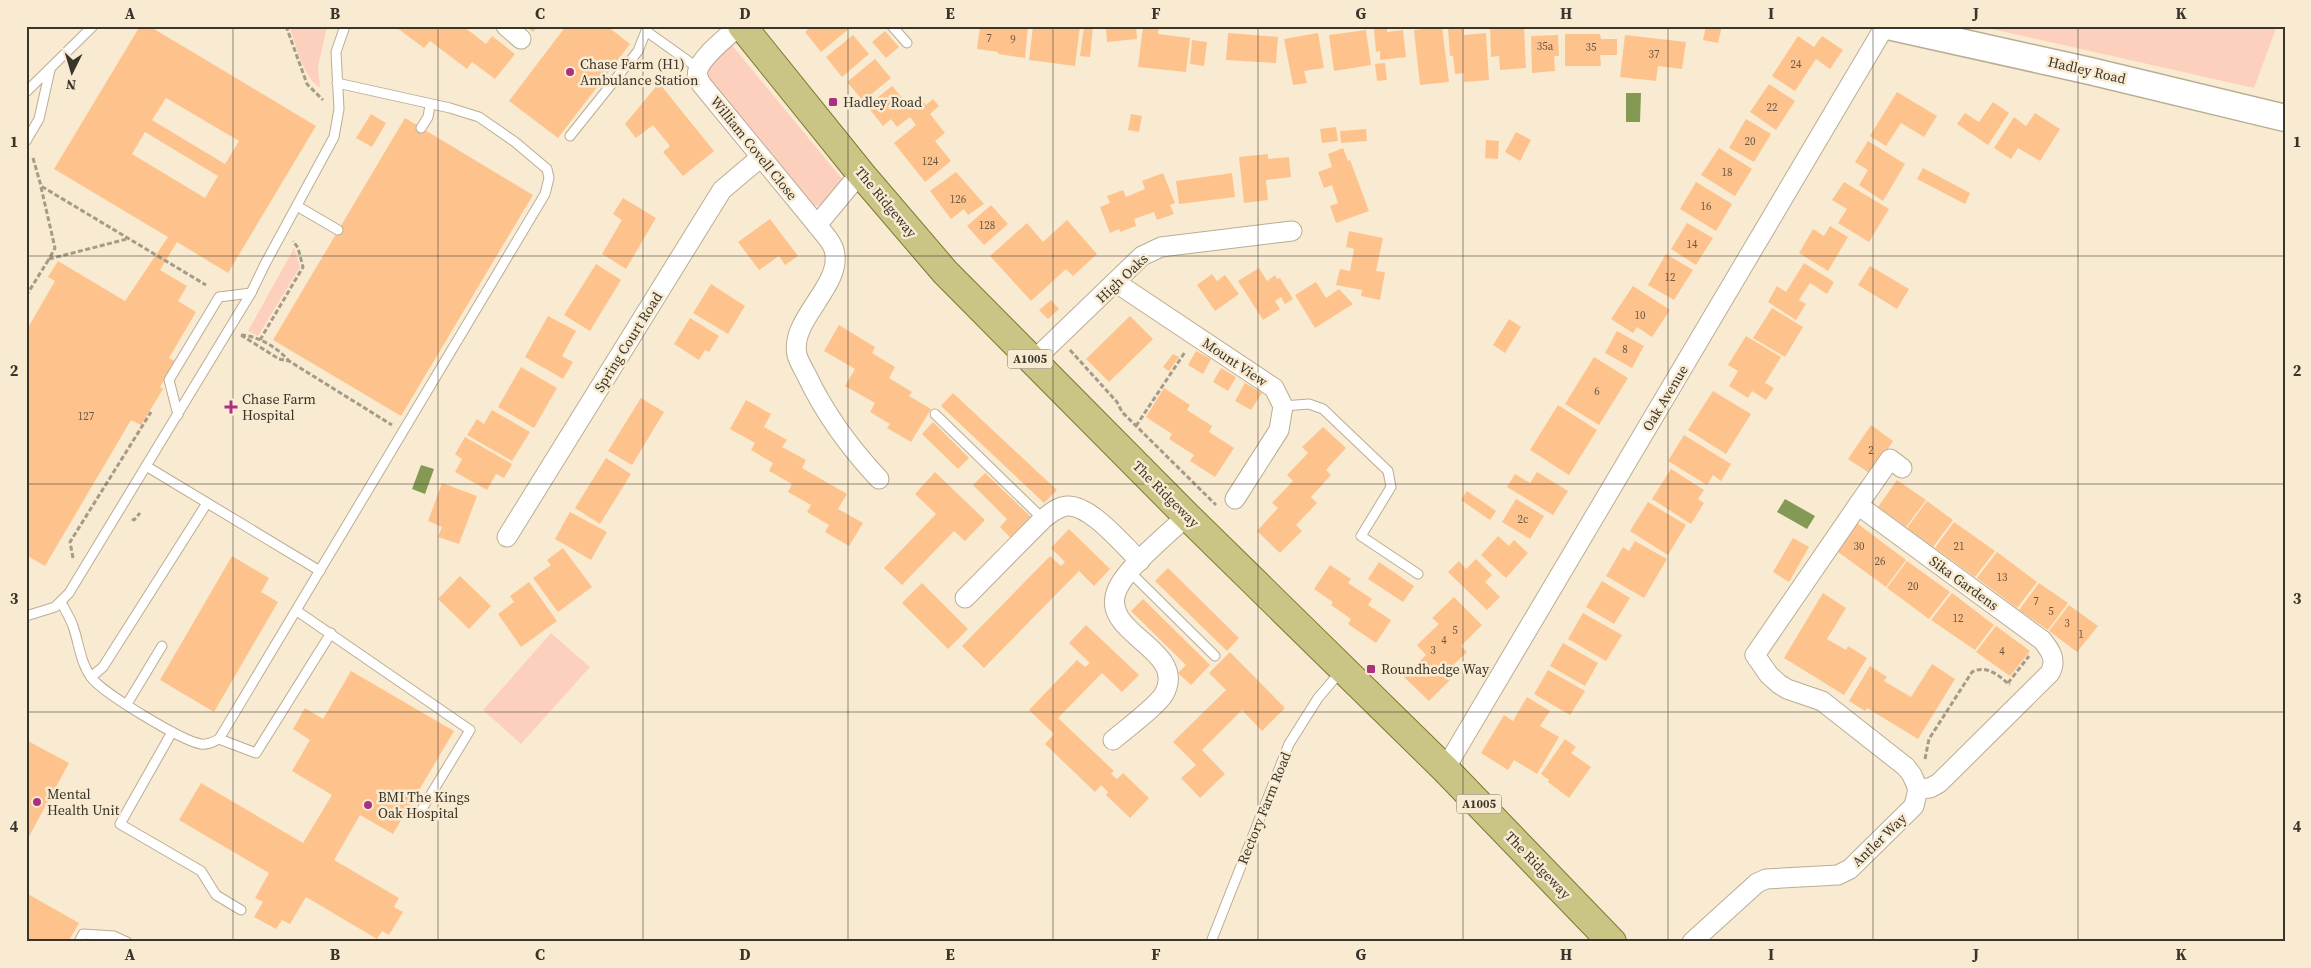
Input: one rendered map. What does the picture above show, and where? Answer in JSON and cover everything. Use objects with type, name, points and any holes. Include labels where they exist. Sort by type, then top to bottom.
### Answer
[{"type":"main road","name":"The Ridgeway","points":[[741,26],[862,175],[945,272],[1187,516],[1338,674],[1445,769],[1612,942]]},
{"type":"street","points":[[506,26],[521,39]]},
{"type":"street","points":[[698,68],[712,50],[741,26]]},
{"type":"street","name":"Hadley Road","points":[[1886,26],[2090,71],[2285,118]]},
{"type":"street","name":"Oak Avenue","points":[[1445,769],[1886,26]]},
{"type":"street","name":"William Covell Close","points":[[698,68],[697,76],[702,85],[817,225],[834,249],[835,262],[829,278],[798,338],[797,355],[815,393],[850,448],[879,479]]},
{"type":"street","name":"Spring Court Road","points":[[507,538],[722,190],[762,157]]},
{"type":"street","points":[[817,225],[851,184],[862,175]]},
{"type":"street","name":"High Oaks","points":[[1033,361],[1142,256],[1161,247],[1292,231]]},
{"type":"street","name":"Mount View","points":[[1115,282],[1274,388],[1283,406]]},
{"type":"street","points":[[1227,504],[1279,430],[1283,406]]},
{"type":"street","points":[[1902,468],[1890,459],[1755,655],[1769,675],[1779,684],[1786,689],[1822,701],[1906,767],[1915,782]]},
{"type":"street","name":"Sika Gardens","points":[[1858,505],[2042,640],[2052,652],[2054,665],[2050,673],[1939,783],[1930,788],[1915,782]]},
{"type":"street","points":[[965,598],[1043,519],[1055,509],[1066,506],[1081,509],[1090,514],[1135,566]]},
{"type":"street","points":[[1113,740],[1163,696],[1168,684],[1166,668],[1159,657],[1122,622],[1115,611],[1116,592],[1120,583],[1135,566],[1187,516]]},
{"type":"street","name":"Antler Way","points":[[1692,942],[1757,883],[1766,879],[1838,876],[1850,869],[1914,806],[1915,782]]},
{"type":"lane","points":[[26,92],[93,26]]},
{"type":"lane","points":[[26,616],[46,611],[61,602],[178,415],[251,293],[264,264],[334,137],[339,109],[336,83],[336,52],[345,26]]},
{"type":"lane","points":[[892,26],[906,43]]},
{"type":"lane","points":[[570,136],[638,51],[647,29],[698,68]]},
{"type":"lane","points":[[26,141],[39,119],[50,70]]},
{"type":"lane","points":[[219,739],[545,194],[549,178],[546,169],[539,161],[479,117],[336,83]]},
{"type":"lane","points":[[421,128],[428,117],[430,104]]},
{"type":"lane","points":[[297,206],[338,230]]},
{"type":"lane","points":[[178,415],[170,380],[218,297],[251,293]]},
{"type":"lane","points":[[1283,406],[1309,404],[1323,409],[1388,471],[1391,487],[1361,536],[1418,574]]},
{"type":"lane","points":[[935,414],[1043,519]]},
{"type":"lane","points":[[146,466],[320,571]]},
{"type":"lane","points":[[91,677],[104,667],[207,503]]},
{"type":"lane","points":[[1135,566],[1215,656]]},
{"type":"lane","points":[[61,602],[74,627],[84,664],[91,677],[103,689],[172,732],[203,744],[219,739],[256,754],[331,633]]},
{"type":"lane","points":[[297,611],[470,730],[419,814]]},
{"type":"lane","points":[[128,704],[162,646]]},
{"type":"lane","name":"Rectory Farm Road","points":[[1211,942],[1289,744],[1338,674]]},
{"type":"lane","points":[[172,732],[120,824],[201,871],[216,895],[241,910]]},
{"type":"lane","points":[[79,942],[83,934],[114,936],[127,942]]},
{"type":"path","points":[[286,26],[307,84],[324,101]]},
{"type":"path","points":[[26,296],[55,248],[41,186],[32,158]]},
{"type":"path","points":[[41,186],[206,285]]},
{"type":"path","points":[[49,259],[127,239]]},
{"type":"path","points":[[260,340],[302,267],[298,248],[292,240]]},
{"type":"path","points":[[289,361],[279,359],[240,335],[253,336],[282,353],[289,361],[403,432]]},
{"type":"path","points":[[1136,426],[1196,336]]},
{"type":"path","points":[[1059,338],[1136,426],[1227,504]]},
{"type":"path","points":[[71,562],[74,557],[70,542],[151,412]]},
{"type":"path","points":[[2008,683],[2042,640]]},
{"type":"path","points":[[1915,782],[1927,756],[1929,739],[1972,672],[1989,670],[2026,697]]},
{"type":"shaded area","points":[[289,26],[327,26],[318,67],[320,88],[314,83],[304,68]]},
{"type":"shaded area","points":[[1979,26],[2277,26],[2254,88]]},
{"type":"shaded area","points":[[730,43],[843,180],[828,198],[819,205],[809,205],[707,80],[706,67]]},
{"type":"shaded area","points":[[1626,93],[1641,93],[1640,122],[1626,122]]},
{"type":"shaded area","points":[[294,248],[300,267],[258,336],[248,331]]},
{"type":"shaded area","points":[[421,465],[434,469],[425,494],[412,489]]},
{"type":"shaded area","points":[[1785,499],[1815,516],[1807,529],[1777,512]]},
{"type":"shaded area","points":[[551,633],[590,667],[521,744],[483,710]]},
{"type":"building","points":[[140,26],[149,26],[316,126],[228,273],[177,242],[160,270],[187,286],[178,301],[196,312],[169,358],[175,361],[160,387],[163,389],[141,425],[131,420],[45,566],[26,555],[26,331],[55,281],[48,277],[58,261],[125,301],[168,237],[54,169]],"holes":[[[166,98],[239,141],[225,164],[152,120]],[[145,132],[218,176],[205,198],[132,154]]]},
{"type":"building","points":[[399,26],[463,26],[486,44],[492,36],[515,54],[495,79],[472,62],[467,69],[430,41],[424,48],[397,28]]},
{"type":"building","points":[[526,26],[538,26],[533,32]]},
{"type":"building","name":"Chase Farm (H1) Ambulance Station","points":[[566,26],[607,26],[630,44],[558,138],[509,101]]},
{"type":"building","points":[[812,26],[849,26],[850,28],[821,52],[805,32]]},
{"type":"building","points":[[980,26],[1028,26],[1025,58],[977,49]]},
{"type":"building","points":[[1033,26],[1080,26],[1075,66],[1029,60]]},
{"type":"building","points":[[1084,26],[1093,27],[1090,57],[1080,56]]},
{"type":"building","points":[[1106,26],[1136,26],[1137,39],[1107,42]]},
{"type":"building","points":[[1143,26],[1159,26],[1158,34],[1190,38],[1186,72],[1138,67]]},
{"type":"building","points":[[1464,26],[1464,35],[1486,33],[1489,80],[1464,82],[1464,73],[1455,74],[1453,56],[1450,56],[1448,28]]},
{"type":"building","points":[[1524,26],[1526,68],[1500,70],[1499,56],[1491,57],[1490,27]]},
{"type":"building","points":[[1706,26],[1722,26],[1718,43],[1703,40]]},
{"type":"building","points":[[1387,27],[1387,32],[1403,30],[1406,57],[1380,60],[1380,51],[1376,52],[1374,29]]},
{"type":"building","points":[[1442,27],[1449,82],[1420,85],[1414,30]]},
{"type":"building","points":[[1366,30],[1371,65],[1334,71],[1329,35]]},
{"type":"building","points":[[885,31],[899,47],[886,58],[872,42]]},
{"type":"building","points":[[1228,33],[1278,37],[1276,63],[1226,60]]},
{"type":"building","points":[[1318,33],[1324,68],[1304,71],[1307,83],[1293,85],[1284,39]]},
{"type":"building","points":[[1565,34],[1600,34],[1601,39],[1617,39],[1617,55],[1600,55],[1601,66],[1565,66]]},
{"type":"building","points":[[853,35],[869,54],[842,77],[826,57]]},
{"type":"building","points":[[1558,35],[1559,56],[1554,56],[1555,71],[1532,73],[1531,36]]},
{"type":"building","points":[[1625,35],[1686,42],[1682,69],[1658,66],[1656,81],[1620,77]]},
{"type":"building","points":[[1798,36],[1814,47],[1822,36],[1843,50],[1830,69],[1816,59],[1795,91],[1772,76]]},
{"type":"building","points":[[1192,40],[1207,42],[1204,66],[1190,64]]},
{"type":"building","points":[[875,59],[891,78],[863,101],[847,82]]},
{"type":"building","points":[[1385,63],[1387,80],[1377,81],[1375,64]]},
{"type":"building","points":[[659,83],[714,151],[683,176],[663,152],[670,146],[653,125],[636,138],[625,124]]},
{"type":"building","points":[[1769,84],[1795,101],[1776,130],[1750,112]]},
{"type":"building","points":[[892,86],[908,105],[919,97],[926,105],[933,99],[939,106],[930,114],[945,133],[935,141],[951,161],[925,182],[894,143],[916,125],[910,117],[897,127],[891,119],[883,126],[867,106]]},
{"type":"building","points":[[1897,92],[1937,116],[1924,137],[1901,123],[1886,146],[1870,136]]},
{"type":"building","points":[[1993,102],[2009,113],[1988,145],[1957,124],[1965,113],[1979,122]]},
{"type":"building","points":[[2035,113],[2060,129],[2040,161],[2018,148],[2011,159],[1994,148],[2014,117],[2026,126]]},
{"type":"building","points":[[371,114],[386,123],[372,147],[356,138]]},
{"type":"building","points":[[1131,114],[1142,116],[1139,132],[1128,130]]},
{"type":"building","points":[[405,118],[533,195],[401,416],[273,340]]},
{"type":"building","points":[[1746,119],[1771,134],[1754,162],[1729,148]]},
{"type":"building","points":[[1336,127],[1338,141],[1322,143],[1320,129]]},
{"type":"building","points":[[1366,129],[1367,141],[1341,143],[1340,131]]},
{"type":"building","points":[[1516,132],[1531,140],[1520,161],[1505,152]]},
{"type":"building","points":[[1486,140],[1499,141],[1498,159],[1485,158]]},
{"type":"building","points":[[1868,141],[1905,164],[1883,201],[1859,185],[1868,170],[1855,162]]},
{"type":"building","points":[[1343,148],[1348,161],[1350,160],[1369,211],[1336,223],[1330,206],[1338,203],[1332,185],[1324,188],[1318,172],[1332,167],[1328,154]]},
{"type":"building","points":[[1719,148],[1752,169],[1735,196],[1701,175]]},
{"type":"building","points":[[1268,154],[1268,159],[1289,157],[1291,177],[1266,180],[1268,200],[1244,203],[1239,157]]},
{"type":"building","points":[[1923,168],[1970,193],[1965,204],[1917,179]]},
{"type":"building","points":[[956,172],[984,204],[968,215],[964,209],[951,219],[930,191]]},
{"type":"building","points":[[1163,173],[1175,203],[1170,205],[1174,214],[1157,220],[1154,212],[1134,219],[1136,226],[1120,232],[1119,229],[1110,233],[1100,207],[1110,203],[1107,196],[1123,190],[1126,197],[1145,189],[1142,181]]},
{"type":"building","points":[[1232,173],[1235,197],[1179,204],[1176,181]]},
{"type":"building","points":[[1696,182],[1732,204],[1716,231],[1680,209]]},
{"type":"building","points":[[1844,182],[1889,209],[1869,242],[1838,223],[1847,209],[1832,200]]},
{"type":"building","points":[[623,198],[656,218],[626,269],[602,254],[622,220],[613,214]]},
{"type":"building","points":[[991,205],[1008,224],[984,245],[967,226]]},
{"type":"building","points":[[770,219],[798,256],[785,265],[779,256],[759,270],[738,242]]},
{"type":"building","points":[[1067,220],[1097,254],[1073,276],[1066,269],[1031,301],[990,256],[1027,223],[1043,242]]},
{"type":"building","points":[[1687,223],[1713,238],[1696,265],[1671,249]]},
{"type":"building","points":[[1830,226],[1848,237],[1828,271],[1799,253],[1813,229],[1824,236]]},
{"type":"building","points":[[1349,231],[1383,238],[1376,271],[1385,272],[1380,300],[1361,296],[1362,290],[1336,285],[1340,269],[1350,271],[1354,249],[1346,247]]},
{"type":"building","points":[[1666,254],[1693,270],[1674,300],[1648,285]]},
{"type":"building","points":[[1804,263],[1834,282],[1827,294],[1810,283],[1799,300],[1806,304],[1796,320],[1768,302],[1777,286],[1786,292]]},
{"type":"building","points":[[596,264],[621,280],[590,331],[564,315]]},
{"type":"building","points":[[1870,266],[1909,289],[1897,309],[1858,285]]},
{"type":"building","points":[[1259,268],[1267,281],[1275,275],[1277,279],[1280,278],[1293,299],[1285,304],[1281,297],[1275,301],[1280,309],[1263,320],[1238,281]]},
{"type":"building","points":[[1212,274],[1217,281],[1225,275],[1239,294],[1215,311],[1197,285]]},
{"type":"building","points":[[1316,282],[1326,298],[1339,289],[1353,304],[1315,328],[1295,295]]},
{"type":"building","points":[[711,284],[745,306],[728,334],[693,313]]},
{"type":"building","points":[[1633,286],[1670,310],[1652,337],[1637,327],[1633,333],[1611,319]]},
{"type":"building","points":[[1051,300],[1059,309],[1048,319],[1039,310]]},
{"type":"building","points":[[1772,308],[1803,327],[1785,357],[1753,338]]},
{"type":"building","points":[[548,316],[576,331],[562,356],[573,362],[563,379],[525,357]]},
{"type":"building","points":[[1130,316],[1153,339],[1109,382],[1086,359]]},
{"type":"building","points":[[690,318],[719,336],[709,352],[705,350],[699,360],[674,344]]},
{"type":"building","points":[[1509,319],[1521,327],[1505,353],[1493,345]]},
{"type":"building","points":[[839,325],[875,347],[872,353],[895,367],[889,378],[912,392],[909,396],[931,409],[911,442],[887,428],[890,424],[870,412],[875,403],[845,386],[855,369],[824,351]]},
{"type":"building","points":[[1617,331],[1644,346],[1632,368],[1605,353]]},
{"type":"building","points":[[1746,336],[1781,357],[1765,383],[1774,388],[1766,400],[1752,391],[1748,398],[1729,386],[1738,371],[1728,365]]},
{"type":"building","points":[[1196,351],[1211,359],[1203,374],[1188,365]]},
{"type":"building","points":[[1173,354],[1179,357],[1169,371],[1163,367]]},
{"type":"building","points":[[1594,357],[1628,378],[1599,425],[1565,404]]},
{"type":"building","points":[[521,367],[557,388],[534,428],[498,407]]},
{"type":"building","points":[[1221,368],[1236,377],[1228,391],[1213,382]]},
{"type":"building","points":[[1245,383],[1262,393],[1251,410],[1235,401]]},
{"type":"building","points":[[1164,388],[1190,405],[1187,410],[1212,426],[1209,432],[1234,448],[1215,477],[1190,461],[1194,455],[1169,439],[1172,434],[1146,417]]},
{"type":"building","points":[[1713,391],[1751,414],[1726,454],[1688,430]]},
{"type":"building","points":[[953,393],[1057,490],[1044,503],[941,406]]},
{"type":"building","points":[[641,398],[664,412],[632,465],[608,451]]},
{"type":"building","points":[[746,400],[771,414],[764,427],[787,440],[782,447],[806,460],[802,468],[847,494],[838,509],[863,523],[849,546],[825,532],[829,525],[807,512],[811,505],[788,492],[792,484],[769,471],[773,463],[751,450],[755,443],[730,429]]},
{"type":"building","points":[[1558,405],[1597,430],[1569,475],[1530,450]]},
{"type":"building","points":[[492,410],[530,432],[512,461],[467,435],[477,419],[484,424]]},
{"type":"building","points":[[933,422],[969,458],[958,469],[922,434]]},
{"type":"building","points":[[1871,425],[1893,441],[1871,474],[1848,459]]},
{"type":"building","points":[[1323,427],[1346,448],[1326,470],[1331,475],[1311,497],[1317,503],[1296,525],[1302,531],[1280,553],[1257,531],[1278,508],[1272,503],[1293,481],[1287,475],[1308,453],[1302,447]]},
{"type":"building","points":[[1684,435],[1731,464],[1721,481],[1713,475],[1707,485],[1668,461]]},
{"type":"building","points":[[465,437],[512,464],[504,478],[496,474],[487,490],[455,472],[462,459],[455,454]]},
{"type":"building","points":[[606,458],[631,474],[600,524],[575,508]]},
{"type":"building","points":[[1671,469],[1704,490],[1698,499],[1704,503],[1691,524],[1652,499]]},
{"type":"building","points":[[935,472],[985,520],[965,541],[954,531],[902,585],[884,568],[936,514],[915,494]]},
{"type":"building","points":[[1537,472],[1568,491],[1553,515],[1507,487],[1515,474],[1530,483]]},
{"type":"building","points":[[985,473],[1032,518],[1012,539],[1000,527],[1007,519],[973,485]]},
{"type":"building","points":[[1897,480],[1926,500],[1906,527],[1878,507]]},
{"type":"building","points":[[442,483],[477,496],[459,544],[438,537],[442,527],[428,521]]},
{"type":"building","points":[[1467,491],[1496,511],[1490,520],[1461,500]]},
{"type":"building","points":[[1516,499],[1544,516],[1530,539],[1502,522]]},
{"type":"building","points":[[1927,501],[1953,520],[1933,547],[1907,528]]},
{"type":"building","points":[[1648,502],[1686,525],[1668,555],[1630,531]]},
{"type":"building","points":[[570,512],[607,532],[591,560],[555,539]]},
{"type":"building","points":[[1854,521],[1906,560],[1886,587],[1834,549]]},
{"type":"building","points":[[1954,522],[1995,551],[1975,577],[1935,548]]},
{"type":"building","points":[[1069,529],[1110,569],[1094,586],[1079,571],[984,668],[962,646],[1050,556],[1061,566],[1065,562],[1051,548]]},
{"type":"building","points":[[1498,536],[1509,546],[1514,540],[1528,553],[1506,578],[1481,555]]},
{"type":"building","points":[[1793,538],[1809,547],[1789,582],[1773,572]]},
{"type":"building","points":[[1635,541],[1667,559],[1644,598],[1606,576],[1623,547],[1629,551]]},
{"type":"building","points":[[563,548],[592,587],[558,612],[533,578],[551,565],[547,560]]},
{"type":"building","points":[[1997,552],[2037,582],[2017,608],[1977,578]]},
{"type":"building","points":[[232,556],[269,578],[261,592],[278,602],[214,712],[160,680]]},
{"type":"building","points":[[1476,559],[1492,575],[1485,582],[1500,597],[1487,610],[1448,572],[1459,561],[1466,569]]},
{"type":"building","points":[[1907,561],[1950,592],[1929,619],[1887,588]]},
{"type":"building","points":[[1379,562],[1414,586],[1403,602],[1368,579]]},
{"type":"building","points":[[1330,565],[1351,579],[1348,583],[1372,599],[1368,605],[1391,620],[1376,643],[1348,624],[1351,619],[1331,605],[1333,602],[1314,589]]},
{"type":"building","points":[[1168,568],[1239,638],[1227,651],[1155,581]]},
{"type":"building","points":[[460,576],[491,606],[469,629],[438,599]]},
{"type":"building","points":[[1602,581],[1630,598],[1614,624],[1586,607]]},
{"type":"building","points":[[529,582],[557,621],[521,647],[498,614],[514,602],[510,596]]},
{"type":"building","points":[[922,583],[968,629],[948,649],[902,603]]},
{"type":"building","points":[[2039,583],[2068,603],[2048,630],[2019,610]]},
{"type":"building","points":[[1823,593],[1846,608],[1827,639],[1846,650],[1848,646],[1867,658],[1844,695],[1784,658]]},
{"type":"building","points":[[1952,593],[1994,625],[1975,650],[1931,620]]},
{"type":"building","points":[[1454,597],[1482,625],[1461,646],[1467,652],[1445,673],[1451,679],[1429,701],[1404,677],[1426,655],[1417,645],[1439,624],[1432,618]]},
{"type":"building","points":[[1143,599],[1210,665],[1191,685],[1178,673],[1186,665],[1131,611]]},
{"type":"building","points":[[2069,605],[2098,626],[2077,652],[2049,631]]},
{"type":"building","points":[[1583,613],[1622,635],[1606,661],[1568,639]]},
{"type":"building","points":[[1086,625],[1139,675],[1122,692],[1102,673],[1058,718],[1114,771],[1111,774],[1117,779],[1123,773],[1149,798],[1130,818],[1106,795],[1108,792],[1101,785],[1095,792],[1045,744],[1054,734],[1029,710],[1077,660],[1085,667],[1090,663],[1069,643]]},
{"type":"building","points":[[1996,626],[2030,651],[2010,676],[1976,652]]},
{"type":"building","points":[[1563,643],[1598,663],[1585,686],[1550,666]]},
{"type":"building","points":[[1230,652],[1285,708],[1262,731],[1242,710],[1202,750],[1225,774],[1200,798],[1181,778],[1196,765],[1173,742],[1226,690],[1209,673]]},
{"type":"building","points":[[1932,664],[1955,679],[1918,739],[1867,708],[1865,711],[1849,701],[1870,666],[1887,677],[1884,681],[1911,697]]},
{"type":"building","points":[[1548,670],[1585,691],[1570,715],[1534,694]]},
{"type":"building","name":"BMI The Kings Oak Hospital","points":[[351,671],[454,731],[393,834],[360,815],[334,860],[399,898],[394,907],[403,912],[389,935],[382,931],[377,939],[306,897],[290,924],[282,920],[276,929],[254,917],[263,902],[255,898],[269,873],[179,820],[201,783],[303,843],[332,795],[292,771],[310,740],[293,729],[305,708],[323,719]]},
{"type":"building","points":[[1527,697],[1550,711],[1540,726],[1559,737],[1537,774],[1514,760],[1508,770],[1481,753],[1504,715],[1513,721]]},
{"type":"building","points":[[1565,739],[1576,747],[1571,753],[1591,767],[1569,798],[1548,782],[1549,780],[1541,774]]},
{"type":"building","name":"Mental Health Unit","points":[[26,740],[69,763],[26,842]]},
{"type":"building","points":[[26,893],[79,923],[68,942],[26,942]]},
{"type":"place","name":"Chase Farm (H1) Ambulance Station","points":[[570,72]]},
{"type":"place","name":"Hadley Road","points":[[833,102]]},
{"type":"place","name":"Chase Farm Hospital","points":[[231,407]]},
{"type":"place","name":"Roundhedge Way","points":[[1371,669]]},
{"type":"place","name":"Mental Health Unit","points":[[37,802]]},
{"type":"place","name":"BMI The Kings Oak Hospital","points":[[368,805]]}]
